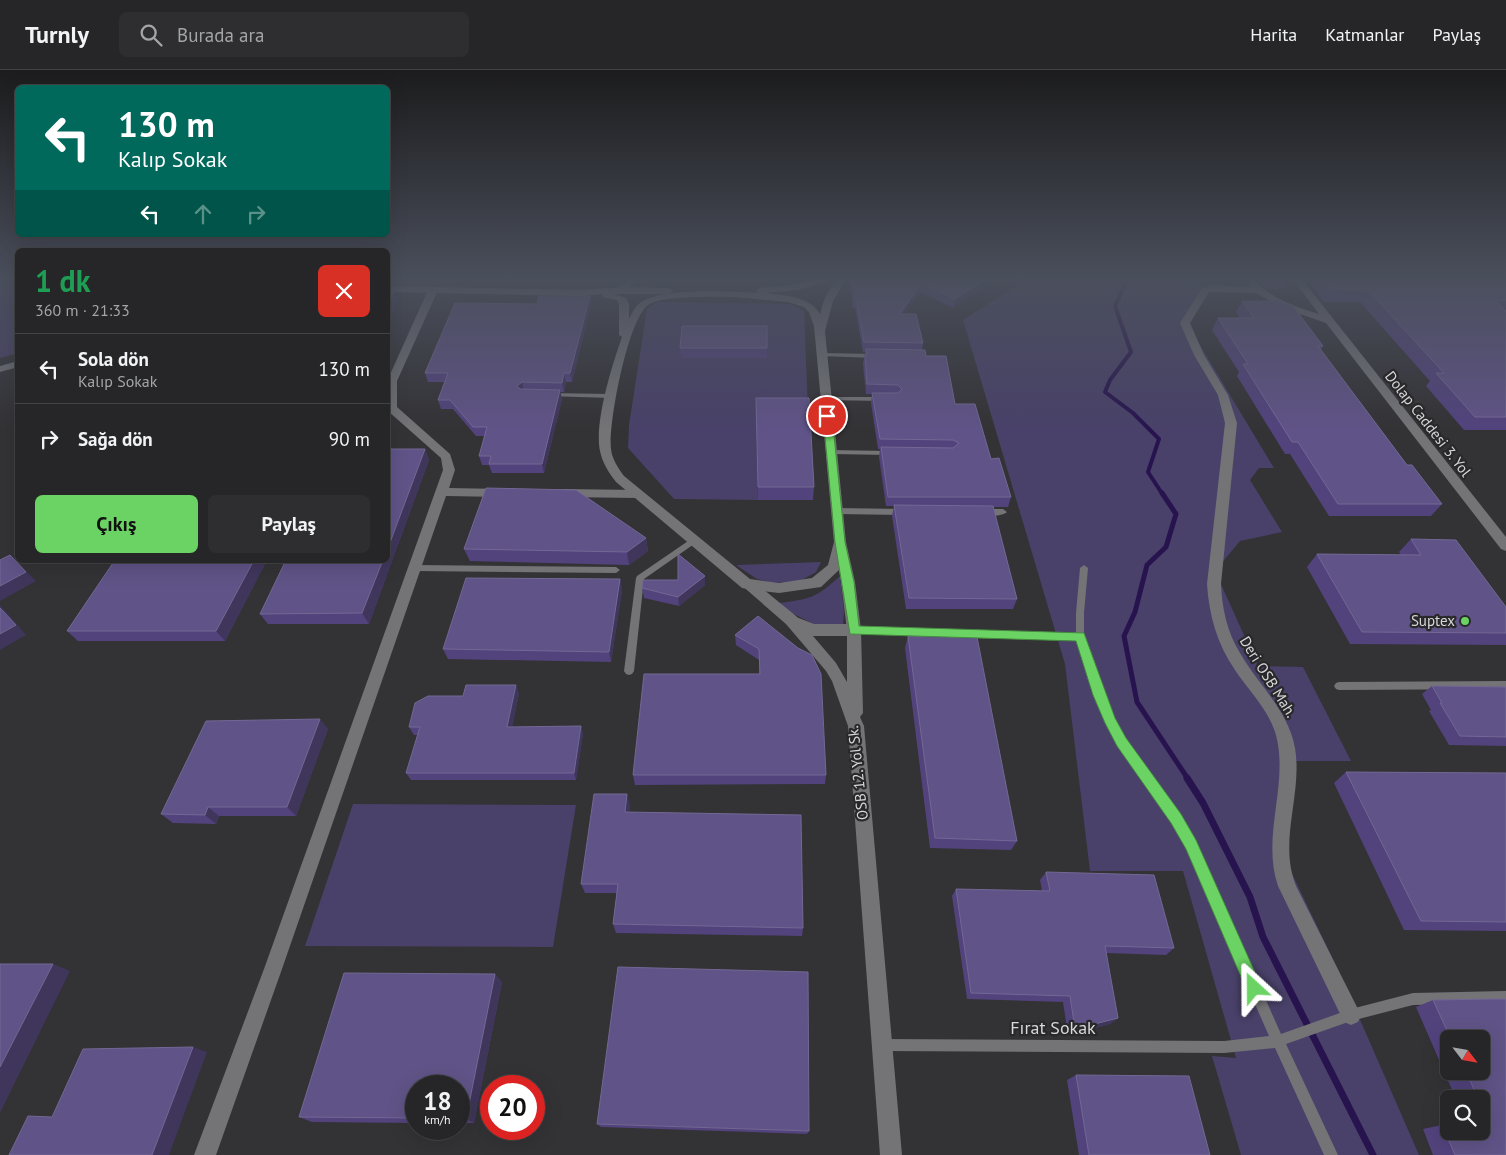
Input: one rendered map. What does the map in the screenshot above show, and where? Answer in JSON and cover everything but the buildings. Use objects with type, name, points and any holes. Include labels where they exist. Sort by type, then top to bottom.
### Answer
[{"type":"street","points":[[205,1155],[273,969],[449,470],[446,457],[392,408],[392,381],[416,329]]},
{"type":"street","points":[[623,329],[623,345]]},
{"type":"street","points":[[623,345],[630,329]]},
{"type":"street","points":[[818,329],[823,356],[825,399],[840,542],[848,582],[854,630],[856,726]]},
{"type":"street","points":[[820,339],[822,329]]},
{"type":"street","name":"Deri OSB Mah.","points":[[1187,329],[1199,354],[1224,395],[1231,423],[1214,584],[1215,607],[1227,644],[1239,665],[1274,710],[1283,732],[1288,752],[1290,774],[1281,849],[1282,869],[1289,891],[1351,1015]]},
{"type":"street","name":"Dolap Caddesi 3. Yol","points":[[1334,329],[1506,546]]},
{"type":"street","name":"OSB 12. Yol Sk.","points":[[623,345],[605,427],[605,448],[610,465],[620,479],[790,620],[831,667],[839,680],[856,726],[891,1155]]},
{"type":"street","points":[[0,369],[15,365]]},
{"type":"street","points":[[442,492],[520,493]]},
{"type":"street","points":[[550,493],[638,494]]},
{"type":"street","points":[[747,584],[779,588],[816,583],[834,567],[840,542]]},
{"type":"street","points":[[790,620],[813,630],[854,630]]},
{"type":"lane","points":[[823,356],[882,356]]},
{"type":"lane","points":[[544,395],[611,396]]},
{"type":"lane","points":[[825,399],[896,399]]},
{"type":"lane","points":[[831,452],[895,453]]},
{"type":"lane","points":[[837,511],[915,512]]},
{"type":"lane","points":[[974,512],[1003,512]]},
{"type":"lane","points":[[629,671],[640,578],[694,540]]},
{"type":"lane","points":[[415,568],[616,570]]},
{"type":"lane","points":[[1084,568],[1080,637],[1099,695],[1121,742],[1176,818],[1191,845],[1331,1155]]},
{"type":"lane","points":[[854,630],[1080,637]]},
{"type":"lane","points":[[1339,686],[1506,685]]},
{"type":"lane","points":[[1278,1041],[1351,1015],[1413,999],[1506,997]]},
{"type":"lane","name":"Fırat Sokak","points":[[882,1045],[1224,1047],[1278,1041]]},
{"type":"shaded area","points":[[0,329],[15,329],[15,354],[0,358]]},
{"type":"shaded area","points":[[644,329],[805,329],[808,411],[756,412],[758,500],[674,499],[628,448],[629,425]]},
{"type":"shaded area","points":[[966,329],[1190,329],[1274,468],[1259,468],[1250,480],[1282,532],[1240,541],[1215,571],[1258,666],[1303,667],[1351,761],[1294,761],[1284,857],[1341,976],[1419,1155],[1241,1155],[1212,1056],[1236,1058],[1183,871],[1090,871],[1065,664]]},
{"type":"shaded area","points":[[821,562],[816,572],[800,581],[773,583],[757,579],[736,565]]},
{"type":"shaded area","points":[[840,576],[844,612],[843,625],[819,627],[790,612],[780,603],[813,596],[825,589]]},
{"type":"shaded area","points":[[353,804],[576,805],[553,947],[305,946]]},
{"type":"waterway","points":[[1123,329],[1131,352],[1110,380],[1105,392],[1133,413],[1159,439],[1148,472],[1163,495]]},
{"type":"waterway","points":[[1162,493],[1176,514],[1166,547],[1147,565],[1135,612],[1124,636],[1137,702],[1188,779]]},
{"type":"waterway","points":[[1187,778],[1203,803],[1250,897],[1263,937],[1373,1155]]},
{"type":"place","name":"Suptex","points":[[1465,621]]},
{"type":"route","points":[[827,416],[840,542],[848,582],[854,630],[1080,637],[1099,695],[1121,742],[1176,818],[1191,845],[1254,988]]}]
